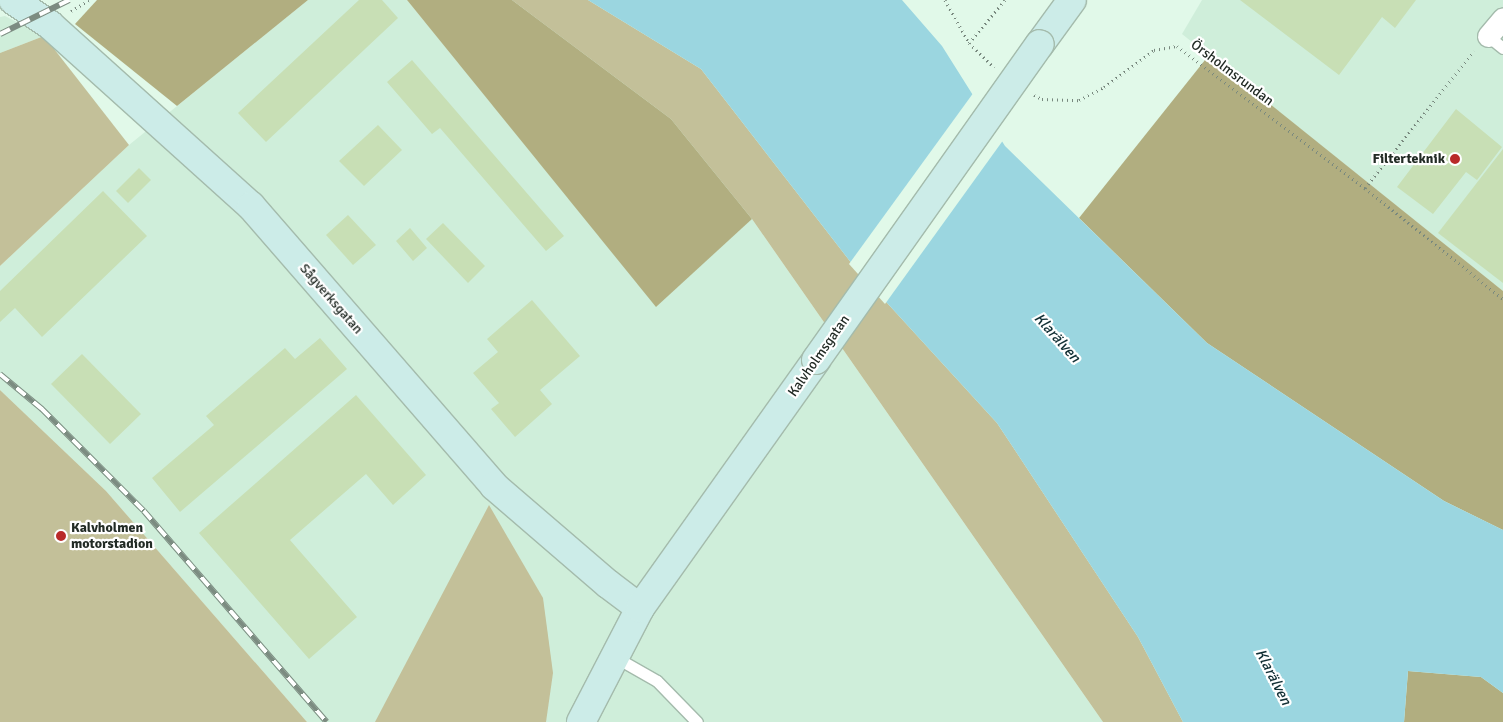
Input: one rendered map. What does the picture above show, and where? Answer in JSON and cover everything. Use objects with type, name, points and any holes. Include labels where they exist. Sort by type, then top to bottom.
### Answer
[{"type":"street","name":"Sågverksgatan","points":[[13,0],[50,25],[251,206],[494,486],[608,584],[640,608]]},
{"type":"street","name":"Kalvholmsgatan","points":[[581,722],[640,608],[1072,0]]},
{"type":"street","points":[[1496,42],[1503,18]]},
{"type":"lane","points":[[614,656],[657,681],[697,722]]},
{"type":"path","points":[[945,0],[969,43],[1002,74]]},
{"type":"path","points":[[969,43],[1005,0]]},
{"type":"path","points":[[1365,188],[1496,42]]},
{"type":"path","name":"Örsholmsrundan","points":[[1025,90],[1042,99],[1080,100],[1104,87],[1154,50],[1177,46],[1365,188],[1503,300]]},
{"type":"shaded area","points":[[97,0],[308,0],[177,106],[75,24]]},
{"type":"shaded area","points":[[308,0],[407,0],[656,306],[752,219],[1103,722],[307,722],[106,491],[0,390],[0,266],[129,145]]},
{"type":"shaded area","points":[[407,0],[512,0],[671,119],[752,219],[656,307]]},
{"type":"shaded area","points":[[512,0],[588,0],[701,69],[856,269],[997,423],[1138,637],[1183,722],[1103,722],[752,219],[671,119]]},
{"type":"shaded area","points":[[1202,0],[1503,0],[1503,291],[1182,34]]},
{"type":"shaded area","points":[[5,16],[44,36],[0,53],[0,17]]},
{"type":"shaded area","points":[[44,36],[129,145],[0,266],[0,53]]},
{"type":"shaded area","points":[[1209,55],[1503,291],[1503,530],[1444,501],[1207,343],[1079,218]]},
{"type":"shaded area","name":"Kalvholmen motorstadion","points":[[0,390],[106,491],[307,722],[0,722]]},
{"type":"shaded area","points":[[489,505],[543,598],[553,673],[546,722],[375,722]]},
{"type":"shaded area","points":[[1408,671],[1481,677],[1503,693],[1503,722],[1404,722]]},
{"type":"water","name":"Klarälven","points":[[588,0],[902,0],[942,46],[1005,146],[1207,343],[1444,501],[1503,530],[1503,693],[1481,677],[1408,671],[1404,722],[1183,722],[1138,637],[997,423],[856,269],[701,69]]},
{"type":"pier","points":[[974,92],[1004,139],[885,304],[849,264]]},
{"type":"building","points":[[359,0],[382,0],[398,18],[266,142],[238,113]]},
{"type":"building","points":[[1240,0],[1416,0],[1395,28],[1382,17],[1339,75]]},
{"type":"building","points":[[412,60],[564,236],[546,251],[440,128],[432,134],[387,82]]},
{"type":"building","name":"Filterteknik","points":[[1456,109],[1502,147],[1477,180],[1466,172],[1433,214],[1397,187]]},
{"type":"building","points":[[378,125],[402,150],[364,186],[339,161]]},
{"type":"building","points":[[1503,149],[1503,283],[1438,233]]},
{"type":"building","points":[[139,168],[151,180],[128,203],[116,191]]},
{"type":"building","points":[[103,191],[147,236],[42,337],[15,308],[0,322],[0,291]]},
{"type":"building","points":[[348,215],[376,245],[353,265],[326,235]]},
{"type":"building","points":[[443,223],[485,266],[468,283],[426,239]]},
{"type":"building","points":[[410,228],[427,248],[413,261],[396,241]]},
{"type":"building","points":[[532,300],[580,356],[540,390],[552,404],[515,437],[491,409],[499,403],[473,373],[498,352],[487,339]]},
{"type":"building","points":[[320,338],[347,369],[180,512],[152,478],[214,425],[206,416],[285,348],[295,359]]},
{"type":"building","points":[[82,354],[141,414],[110,444],[51,384]]},
{"type":"building","points":[[356,395],[426,475],[393,505],[366,474],[290,540],[357,617],[309,659],[199,533]]},
{"type":"railway","points":[[0,34],[69,0]]},
{"type":"railway","points":[[0,374],[42,409],[144,511],[327,722]]},
{"type":"place","name":"Filterteknik","points":[[1455,159]]},
{"type":"place","name":"Kalvholmen motorstadion","points":[[61,536]]}]
